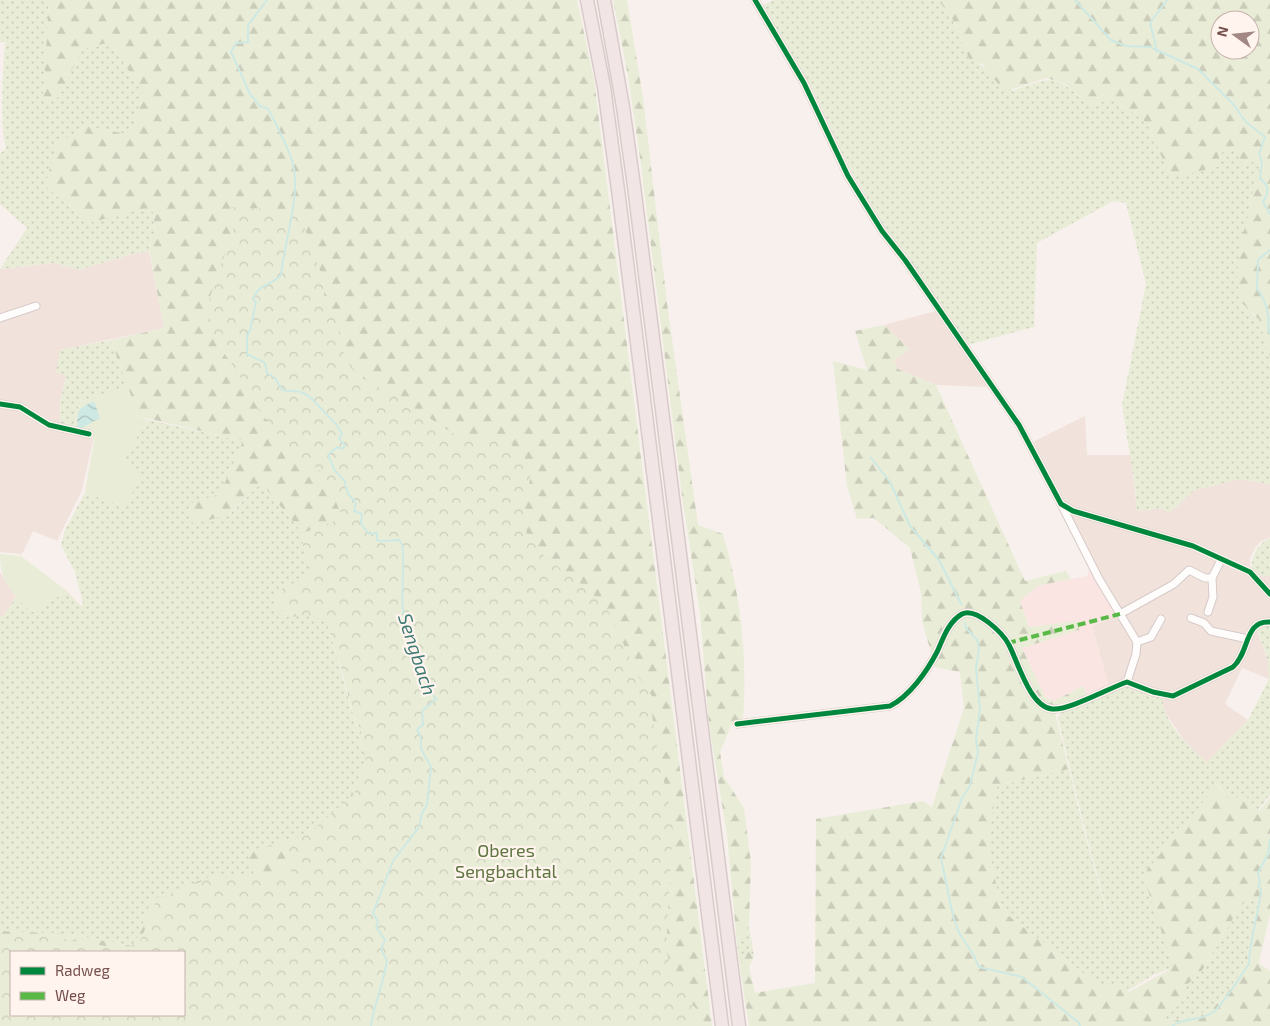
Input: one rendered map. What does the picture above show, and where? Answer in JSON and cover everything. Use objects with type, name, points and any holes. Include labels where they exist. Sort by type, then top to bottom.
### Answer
[{"type":"highway","points":[[587,0],[604,87],[616,174],[722,1026]]},
{"type":"highway","points":[[604,0],[622,100],[634,186],[739,1026]]},
{"type":"street","points":[[754,0],[804,83],[848,176],[882,230],[954,330],[1032,447],[1099,579],[1137,642],[1136,654],[1127,682]]},
{"type":"street","points":[[0,318],[36,306]]},
{"type":"street","points":[[0,404],[20,407],[49,425],[89,434]]},
{"type":"street","points":[[1061,504],[1073,510],[1172,538],[1250,572],[1270,594]]},
{"type":"street","points":[[1208,612],[1212,597],[1212,578],[1221,560]]},
{"type":"street","points":[[1120,614],[1174,584],[1189,570],[1205,578],[1212,578]]},
{"type":"street","points":[[737,724],[890,706],[904,696],[923,673],[955,619],[964,613],[976,613],[1008,643],[1032,694],[1045,708],[1061,708],[1127,682],[1164,695],[1180,693],[1232,667],[1239,660],[1256,623],[1270,622]]},
{"type":"street","points":[[1191,618],[1204,622],[1211,631],[1248,639]]},
{"type":"street","points":[[1137,642],[1151,636],[1161,619]]},
{"type":"shaded area","points":[[149,251],[164,328],[60,350],[66,376],[60,402],[60,427],[50,424],[29,410],[0,403],[0,269],[55,263],[79,270],[132,254]]},
{"type":"shaded area","points":[[936,311],[988,385],[987,387],[936,385],[898,369],[894,360],[909,349],[884,325]]},
{"type":"shaded area","points":[[0,406],[19,408],[49,426],[91,437],[93,441],[82,490],[57,541],[33,531],[22,554],[0,552]]},
{"type":"shaded area","points":[[1085,416],[1087,455],[1131,455],[1137,511],[1162,508],[1169,513],[1195,490],[1240,479],[1270,484],[1270,537],[1260,542],[1250,558],[1250,573],[1253,575],[1270,576],[1270,620],[1259,619],[1254,623],[1268,661],[1269,679],[1242,668],[1225,704],[1248,720],[1207,763],[1187,744],[1162,708],[1164,694],[1109,687],[1092,626],[1122,614],[1069,518],[1062,498],[1033,442]]},
{"type":"shaded area","points":[[1090,567],[1122,614],[1092,626],[1109,687],[1088,696],[1083,686],[1054,701],[1045,697],[1022,648],[1078,630],[1078,621],[1029,627],[1020,601],[1037,586],[1087,576]]},
{"type":"shaded area","points":[[0,572],[16,597],[3,617],[0,616]]},
{"type":"green space","points":[[0,0],[49,0],[43,100],[59,97],[82,49],[111,42],[143,94],[131,135],[87,126],[88,223],[152,206],[155,230],[149,251],[132,254],[79,270],[55,263],[0,269],[27,228],[0,204],[0,154],[6,148],[3,128],[5,42],[0,42]]},
{"type":"green space","points":[[49,0],[577,0],[594,80],[712,1026],[63,1026],[185,1016],[185,951],[71,951],[73,935],[132,946],[138,937],[151,900],[214,875],[254,875],[247,852],[312,833],[350,797],[366,761],[326,613],[280,618],[274,596],[312,572],[302,532],[261,483],[228,515],[193,524],[188,504],[220,494],[243,441],[138,416],[111,340],[164,328],[149,249],[155,230],[152,207],[88,223],[45,186],[57,143],[87,126],[131,135],[143,94],[111,42],[82,49],[59,97],[43,100]]},
{"type":"green space","points":[[613,0],[627,0],[643,98],[667,303],[698,525],[723,534],[738,602],[743,649],[743,718],[732,723],[720,752],[724,777],[744,808],[751,863],[749,926],[737,943],[727,835],[709,725],[700,613],[682,496],[641,165],[628,76]]},
{"type":"green space","points":[[774,0],[938,0],[951,16],[970,60],[987,69],[1013,91],[1039,82],[1055,81],[1070,89],[1091,106],[1112,98],[1147,123],[1153,137],[1220,166],[1218,153],[1236,148],[1243,164],[1260,160],[1249,212],[1249,250],[1251,313],[1259,319],[1270,357],[1270,484],[1240,479],[1195,490],[1169,513],[1162,508],[1137,511],[1122,405],[1146,284],[1126,203],[1113,201],[1037,243],[1034,327],[967,345],[941,304],[880,220],[848,165],[811,86],[762,5]]},
{"type":"green space","points":[[938,0],[1270,0],[1270,357],[1259,319],[1242,303],[1238,291],[1237,274],[1240,245],[1254,184],[1261,166],[1260,160],[1243,165],[1236,148],[1218,154],[1221,166],[1171,178],[1147,123],[1112,98],[1091,106],[1064,83],[1046,78],[1004,92],[983,64],[970,61],[951,16]]},
{"type":"green space","name":"Oberes Sengbachtal","points":[[231,207],[282,210],[289,216],[293,209],[299,213],[325,284],[324,295],[336,319],[344,355],[356,374],[394,395],[457,436],[500,436],[523,454],[531,473],[524,514],[527,535],[544,556],[589,590],[608,610],[639,678],[652,696],[652,714],[657,749],[673,822],[666,950],[674,977],[697,1010],[703,1026],[0,1026],[0,937],[51,937],[136,951],[157,899],[210,878],[274,875],[295,877],[280,845],[307,835],[353,795],[367,768],[361,732],[326,620],[274,609],[283,588],[312,575],[300,534],[343,518],[325,477],[317,468],[304,463],[292,452],[259,410],[236,370],[212,336],[208,303],[234,227],[235,214]]},
{"type":"green space","points":[[884,325],[909,349],[894,360],[898,369],[936,385],[1025,581],[1066,571],[1071,579],[1037,586],[1020,601],[1029,627],[1078,621],[1079,630],[1022,648],[1045,697],[1054,701],[1083,686],[1088,696],[1054,709],[1069,769],[997,786],[988,842],[1001,910],[1097,984],[1124,984],[1129,992],[1169,970],[1169,954],[1143,875],[1217,785],[1232,802],[1243,793],[1259,811],[1270,798],[1270,914],[1259,963],[1270,971],[1270,1026],[749,1026],[740,967],[748,951],[754,956],[749,967],[755,993],[815,983],[816,819],[923,801],[932,807],[964,708],[960,672],[935,667],[922,620],[921,593],[910,548],[874,518],[857,519],[847,486],[833,361],[867,370],[855,331]],"holes":[[[1251,899],[1259,903],[1249,947],[1238,977],[1212,1010],[1170,1022],[1165,1017],[1187,997],[1185,986],[1200,974],[1241,905]]]},
{"type":"green space","points":[[111,340],[128,387],[79,402],[74,430],[60,427],[60,402],[66,376],[56,372],[60,350]]},
{"type":"green space","points":[[128,387],[138,416],[149,420],[123,457],[141,476],[125,508],[85,492],[94,441],[89,434],[74,430],[79,402]]},
{"type":"green space","points":[[149,420],[243,441],[229,515],[261,483],[302,532],[366,761],[350,797],[312,833],[254,875],[214,875],[138,937],[132,946],[73,935],[70,951],[67,948],[69,934],[0,931],[0,616],[3,617],[16,597],[32,612],[67,591],[81,606],[83,604],[75,572],[61,545],[64,532],[85,492],[125,508],[123,457]]},
{"type":"green space","points":[[1270,538],[1270,576],[1255,575],[1251,572],[1253,556],[1261,544]]},
{"type":"green space","points":[[0,554],[21,556],[67,591],[32,612],[8,586],[2,572]]},
{"type":"green space","points":[[1270,624],[1270,795],[1258,810],[1243,794],[1232,802],[1218,785],[1169,954],[1169,969],[1153,975],[1129,990],[1127,986],[1129,992],[1124,984],[1097,984],[1001,910],[988,842],[997,786],[1069,769],[1084,831],[1126,981],[1085,830],[1058,719],[1061,710],[1124,685],[1163,697],[1167,715],[1178,733],[1207,762],[1248,720],[1269,679],[1268,661],[1256,626]]},
{"type":"green space","points":[[1251,899],[1259,903],[1249,947],[1238,977],[1212,1010],[1170,1022],[1165,1017],[1187,997],[1185,986],[1200,974],[1241,905]]},
{"type":"green space","points":[[749,926],[754,956],[748,951],[740,967],[737,943]]},
{"type":"green space","points":[[0,931],[69,934],[67,948],[10,951],[0,958]]},
{"type":"water","points":[[94,401],[100,418],[80,429],[77,428],[79,411]]},
{"type":"waterway","name":"Sengbach","points":[[267,0],[248,25],[248,42],[236,43],[231,52],[250,94],[260,106],[268,109],[289,152],[295,177],[295,190],[281,275],[255,294],[253,299],[256,302],[250,331],[247,336],[247,354],[265,363],[267,373],[275,378],[282,390],[301,392],[309,396],[336,424],[342,434],[339,439],[345,445],[342,449],[337,447],[328,455],[335,471],[344,480],[348,494],[356,503],[354,511],[362,514],[361,524],[369,534],[377,533],[377,540],[380,541],[399,540],[402,544],[402,595],[406,625],[427,673],[429,690],[436,699],[422,711],[423,725],[417,730],[421,738],[421,749],[431,767],[427,805],[422,813],[419,827],[393,861],[373,913],[378,922],[376,927],[385,940],[381,950],[387,960],[371,1026]]},
{"type":"waterway","points":[[1075,0],[1111,40],[1126,46],[1150,47],[1198,69],[1233,104],[1246,122],[1265,137],[1259,154],[1262,162],[1260,178],[1267,186],[1267,194],[1263,202],[1270,214]]},
{"type":"waterway","points":[[1157,51],[1150,23],[1167,0]]},
{"type":"waterway","points":[[1270,250],[1258,260],[1257,289],[1267,308],[1270,334]]},
{"type":"waterway","points":[[871,458],[890,482],[910,526],[939,560],[961,604]]},
{"type":"waterway","points":[[965,623],[966,628],[977,640],[979,648],[976,669],[980,710],[976,739],[978,752],[970,786],[962,798],[941,858],[953,916],[959,933],[979,967],[1022,977],[1078,1022],[1080,1026]]},
{"type":"waterway","points":[[1172,1026],[1181,1021],[1202,1017],[1216,1010],[1249,964],[1261,889],[1258,886],[1260,883],[1258,873],[1268,854],[1270,840]]},
{"type":"marked path","points":[[1008,643],[1120,614]]},
{"type":"cycle path","points":[[755,0],[804,83],[848,176],[882,231],[905,260],[1019,425],[1061,504],[1073,511],[1193,546],[1250,572],[1270,594]]},
{"type":"cycle path","points":[[0,404],[20,407],[49,425],[89,434]]},
{"type":"cycle path","points":[[737,724],[890,706],[911,690],[923,675],[937,652],[946,631],[953,621],[962,614],[974,614],[988,622],[1001,634],[1009,645],[1026,683],[1037,701],[1052,709],[1059,709],[1078,703],[1127,682],[1153,692],[1173,696],[1233,667],[1238,661],[1251,631],[1262,623],[1270,622]]}]
